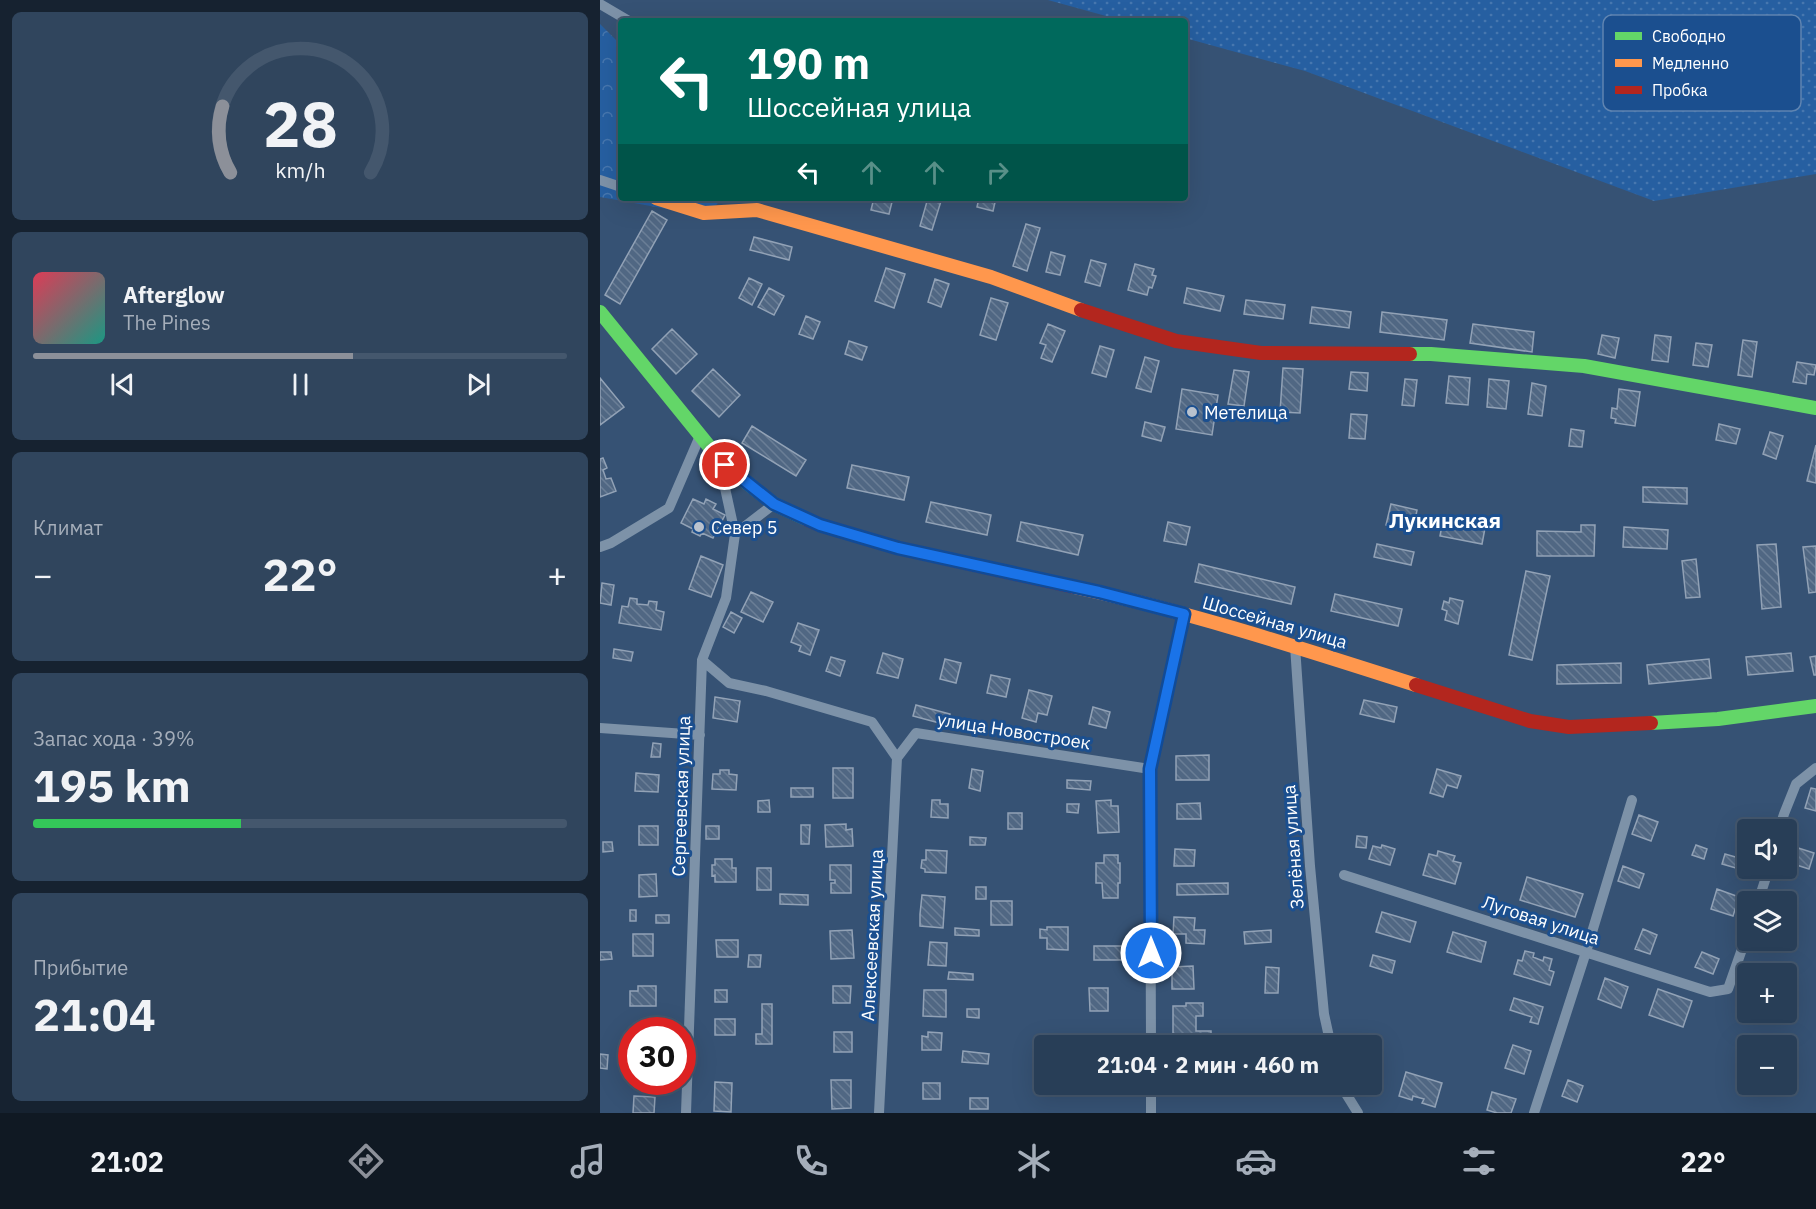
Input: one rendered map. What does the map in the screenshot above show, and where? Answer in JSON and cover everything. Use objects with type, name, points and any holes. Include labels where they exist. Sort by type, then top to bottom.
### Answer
[{"type":"main road","points":[[666,201],[704,213],[756,204],[991,277],[1089,313],[1176,341],[1261,352],[1431,354],[1584,366],[1816,408]]},
{"type":"main road","name":"Шоссейная улица","points":[[600,312],[725,465],[774,504],[820,525],[898,548],[1099,592],[1184,614],[1295,645],[1530,721],[1569,727],[1718,719],[1816,706]]},
{"type":"street","points":[[600,4],[623,18]]},
{"type":"street","points":[[600,180],[618,186]]},
{"type":"street","points":[[600,547],[611,543],[669,508],[700,436]]},
{"type":"street","points":[[725,465],[725,488],[735,534],[774,504]]},
{"type":"street","name":"Сергеевская улица","points":[[686,1113],[702,660],[726,598],[735,534]]},
{"type":"street","points":[[1151,1035],[1150,769],[1184,614]]},
{"type":"street","name":"Зелёная улица","points":[[1295,645],[1310,866],[1324,1014],[1329,1035]]},
{"type":"street","points":[[702,660],[729,683],[766,691],[872,722],[897,758]]},
{"type":"street","points":[[600,728],[699,735]]},
{"type":"street","name":"улица Новостроек","points":[[897,758],[916,733],[1150,769]]},
{"type":"street","name":"Алексеевская улица","points":[[879,1113],[897,758]]},
{"type":"street","points":[[1782,819],[1796,784],[1816,768]]},
{"type":"street","points":[[1534,1113],[1632,800]]},
{"type":"street","name":"Луговая улица","points":[[1344,875],[1710,992],[1728,989],[1741,951]]},
{"type":"street","points":[[1151,1095],[1151,1113]]},
{"type":"street","points":[[1347,1095],[1358,1113]]},
{"type":"green space","points":[[1048,0],[1816,0],[1816,174],[1654,201],[1305,71],[1188,39],[1188,18],[1113,18]]},
{"type":"green space","points":[[600,24],[618,42],[618,200],[600,197]]},
{"type":"green space","points":[[623,201],[720,201],[707,216]]},
{"type":"building","points":[[873,201],[892,201],[889,214],[871,210]]},
{"type":"building","points":[[927,201],[941,201],[932,230],[920,226]]},
{"type":"building","points":[[978,201],[995,201],[993,211],[977,207]]},
{"type":"building","points":[[652,211],[667,220],[620,304],[605,295]]},
{"type":"building","points":[[1026,224],[1040,228],[1027,271],[1013,266]]},
{"type":"building","points":[[754,237],[792,247],[789,260],[750,250]]},
{"type":"building","points":[[1051,252],[1065,256],[1060,275],[1046,272]]},
{"type":"building","points":[[1091,260],[1106,264],[1100,286],[1085,282]]},
{"type":"building","points":[[1135,264],[1154,269],[1152,275],[1156,276],[1147,295],[1128,290]]},
{"type":"building","points":[[886,268],[905,274],[894,308],[875,301]]},
{"type":"building","points":[[749,278],[762,284],[752,305],[739,298]]},
{"type":"building","points":[[935,279],[949,284],[941,307],[928,302]]},
{"type":"building","points":[[769,288],[784,296],[774,315],[758,307]]},
{"type":"building","points":[[1187,288],[1224,296],[1220,311],[1184,303]]},
{"type":"building","points":[[991,298],[1008,303],[996,340],[980,335]]},
{"type":"building","points":[[1246,300],[1285,305],[1283,319],[1244,314]]},
{"type":"building","points":[[1312,307],[1351,312],[1349,328],[1310,323]]},
{"type":"building","points":[[1382,312],[1447,320],[1444,340],[1380,332]]},
{"type":"building","points":[[806,316],[820,322],[813,339],[799,334]]},
{"type":"building","points":[[1048,324],[1065,331],[1052,362],[1041,358],[1046,345],[1040,343]]},
{"type":"building","points":[[1473,324],[1534,332],[1532,352],[1470,343]]},
{"type":"building","points":[[672,329],[697,354],[676,374],[652,349]]},
{"type":"building","points":[[1602,335],[1619,338],[1615,358],[1598,354]]},
{"type":"building","points":[[1655,335],[1671,337],[1668,362],[1652,360]]},
{"type":"building","points":[[1743,340],[1757,342],[1752,377],[1738,375]]},
{"type":"building","points":[[849,341],[867,347],[862,360],[845,354]]},
{"type":"building","points":[[1696,343],[1712,345],[1708,367],[1693,365]]},
{"type":"building","points":[[1100,346],[1114,350],[1106,377],[1092,373]]},
{"type":"building","points":[[1145,357],[1159,361],[1151,392],[1136,388]]},
{"type":"building","points":[[1797,362],[1816,365],[1814,375],[1807,374],[1806,384],[1793,382]]},
{"type":"building","points":[[1283,368],[1303,369],[1300,413],[1280,412]]},
{"type":"building","points":[[713,369],[740,395],[719,417],[692,391]]},
{"type":"building","points":[[1234,370],[1249,372],[1244,406],[1228,404]]},
{"type":"building","points":[[1351,372],[1368,373],[1367,391],[1349,389]]},
{"type":"building","points":[[1449,376],[1470,378],[1468,405],[1446,403]]},
{"type":"building","points":[[600,378],[624,407],[600,425]]},
{"type":"building","points":[[1405,379],[1417,380],[1414,406],[1402,405]]},
{"type":"building","points":[[1489,379],[1509,381],[1506,409],[1487,407]]},
{"type":"building","points":[[1532,383],[1546,386],[1542,416],[1528,414]]},
{"type":"building","points":[[1182,389],[1218,395],[1212,435],[1176,429]]},
{"type":"building","points":[[1619,389],[1640,392],[1635,426],[1615,423],[1616,419],[1611,418],[1612,408],[1617,409]]},
{"type":"building","points":[[1351,414],[1367,415],[1365,439],[1349,438]]},
{"type":"building","points":[[1145,422],[1165,427],[1161,441],[1142,436]]},
{"type":"building","points":[[1719,424],[1740,429],[1736,444],[1716,440]]},
{"type":"building","points":[[752,426],[806,460],[796,476],[742,443]]},
{"type":"building","points":[[1571,429],[1584,431],[1582,447],[1569,446]]},
{"type":"building","points":[[1770,432],[1783,436],[1776,459],[1763,454]]},
{"type":"building","points":[[1816,445],[1816,483],[1807,481]]},
{"type":"building","points":[[603,458],[607,468],[603,470],[606,479],[611,478],[616,491],[600,497],[600,459]]},
{"type":"building","points":[[852,465],[909,477],[904,500],[847,488]]},
{"type":"building","points":[[1643,487],[1687,488],[1687,504],[1643,502]]},
{"type":"building","points":[[693,499],[704,504],[706,499],[716,504],[713,509],[725,515],[713,538],[702,533],[700,536],[692,532],[693,529],[681,523]]},
{"type":"building","points":[[931,502],[991,515],[987,535],[926,522]]},
{"type":"building","points":[[1391,504],[1417,510],[1413,531],[1386,525]]},
{"type":"building","points":[[1443,520],[1485,528],[1482,544],[1440,536]]},
{"type":"building","points":[[1021,522],[1083,535],[1078,555],[1017,541]]},
{"type":"building","points":[[1168,522],[1190,527],[1186,545],[1164,541]]},
{"type":"building","points":[[1581,525],[1595,525],[1594,556],[1537,556],[1537,531],[1581,532]]},
{"type":"building","points":[[1624,527],[1668,530],[1667,549],[1623,547]]},
{"type":"building","points":[[1377,544],[1414,552],[1411,565],[1374,557]]},
{"type":"building","points":[[1776,544],[1781,607],[1762,609],[1757,545]]},
{"type":"building","points":[[1816,546],[1816,592],[1809,593],[1803,547]]},
{"type":"building","points":[[701,556],[723,565],[711,597],[689,589]]},
{"type":"building","points":[[1696,559],[1700,597],[1686,598],[1682,561]]},
{"type":"building","points":[[1199,564],[1295,587],[1291,604],[1195,582]]},
{"type":"building","points":[[1526,571],[1550,576],[1532,660],[1509,655]]},
{"type":"building","points":[[602,583],[614,585],[611,605],[600,603]]},
{"type":"building","points":[[751,592],[773,602],[763,622],[741,612]]},
{"type":"building","points":[[1335,594],[1402,609],[1398,626],[1331,611]]},
{"type":"building","points":[[630,598],[637,599],[637,604],[648,605],[649,601],[657,602],[656,610],[664,612],[661,630],[619,623],[622,606],[628,607]]},
{"type":"building","points":[[1450,598],[1463,601],[1458,624],[1445,620],[1447,611],[1442,609],[1444,601],[1449,603]]},
{"type":"building","points":[[731,612],[742,618],[734,633],[723,627]]},
{"type":"building","points":[[798,623],[819,630],[810,655],[799,651],[801,646],[791,642]]},
{"type":"building","points":[[614,649],[633,652],[631,661],[613,658]]},
{"type":"building","points":[[883,653],[903,659],[898,678],[877,673]]},
{"type":"building","points":[[1791,653],[1793,671],[1748,675],[1746,657]]},
{"type":"building","points":[[1816,656],[1816,675],[1814,675],[1810,657]]},
{"type":"building","points":[[831,657],[845,661],[840,676],[826,671]]},
{"type":"building","points":[[945,659],[961,663],[956,683],[940,679]]},
{"type":"building","points":[[1709,659],[1711,678],[1649,684],[1647,665]]},
{"type":"building","points":[[1621,663],[1621,683],[1557,684],[1557,665]]},
{"type":"building","points":[[991,675],[1010,679],[1006,697],[987,693]]},
{"type":"building","points":[[1029,690],[1052,696],[1047,715],[1038,713],[1036,722],[1022,718]]},
{"type":"building","points":[[715,697],[740,701],[737,722],[713,718]]},
{"type":"building","points":[[1364,700],[1397,707],[1394,722],[1360,714]]},
{"type":"building","points":[[916,705],[950,714],[947,725],[913,716]]},
{"type":"building","points":[[1093,707],[1110,712],[1106,728],[1089,724]]},
{"type":"building","points":[[653,743],[661,744],[660,757],[651,757]]},
{"type":"building","points":[[1209,755],[1209,780],[1176,780],[1176,756]]},
{"type":"building","points":[[833,768],[853,768],[853,798],[833,798]]},
{"type":"building","points":[[972,769],[983,771],[980,791],[969,788]]},
{"type":"building","points":[[1437,769],[1461,776],[1457,788],[1447,785],[1443,797],[1430,793]]},
{"type":"building","points":[[720,770],[729,770],[729,774],[737,775],[736,790],[712,789],[713,774],[720,774]]},
{"type":"building","points":[[636,773],[659,775],[658,792],[635,791]]},
{"type":"building","points":[[1067,780],[1091,781],[1090,790],[1067,788]]},
{"type":"building","points":[[791,788],[813,788],[813,797],[791,797]]},
{"type":"building","points":[[1811,788],[1816,789],[1816,811],[1805,808]]},
{"type":"building","points":[[769,800],[770,812],[758,812],[758,801]]},
{"type":"building","points":[[932,800],[940,800],[940,804],[948,804],[948,818],[931,817]]},
{"type":"building","points":[[1111,800],[1111,806],[1118,806],[1119,832],[1098,833],[1096,801]]},
{"type":"building","points":[[1200,803],[1201,819],[1177,819],[1177,804]]},
{"type":"building","points":[[1067,804],[1079,804],[1078,813],[1067,812]]},
{"type":"building","points":[[1008,813],[1022,813],[1022,829],[1008,829]]},
{"type":"building","points":[[1639,815],[1658,822],[1651,841],[1632,834]]},
{"type":"building","points":[[846,824],[846,830],[852,829],[853,846],[826,847],[825,825]]},
{"type":"building","points":[[801,825],[810,825],[809,844],[801,844]]},
{"type":"building","points":[[639,826],[658,826],[658,845],[639,845]]},
{"type":"building","points":[[706,826],[719,826],[719,839],[706,839]]},
{"type":"building","points":[[1357,836],[1367,837],[1366,848],[1356,847]]},
{"type":"building","points":[[970,837],[986,838],[985,845],[970,845]]},
{"type":"building","points":[[603,842],[612,842],[613,851],[603,852]]},
{"type":"building","points":[[1382,845],[1395,849],[1390,865],[1369,859],[1373,846],[1381,848]]},
{"type":"building","points":[[1696,845],[1707,849],[1704,859],[1692,855]]},
{"type":"building","points":[[1797,848],[1814,853],[1809,869],[1797,865]]},
{"type":"building","points":[[1175,849],[1195,850],[1194,866],[1174,866]]},
{"type":"building","points":[[926,850],[947,851],[946,873],[925,872],[925,869],[921,868],[922,860],[926,860]]},
{"type":"building","points":[[1438,851],[1455,856],[1453,861],[1461,863],[1455,884],[1423,875],[1429,854],[1437,856]]},
{"type":"building","points":[[1725,854],[1737,857],[1737,868],[1722,864]]},
{"type":"building","points":[[1104,855],[1118,855],[1120,883],[1118,883],[1118,898],[1103,898],[1102,883],[1096,883],[1096,863],[1104,863]]},
{"type":"building","points":[[715,859],[732,859],[732,868],[736,868],[736,882],[715,882],[715,875],[712,876],[712,865],[715,865]]},
{"type":"building","points":[[830,865],[851,865],[851,893],[831,893],[831,883],[835,883],[835,880],[830,880]]},
{"type":"building","points":[[1623,866],[1644,874],[1639,888],[1618,881]]},
{"type":"building","points":[[757,868],[771,868],[771,890],[757,890]]},
{"type":"building","points":[[656,874],[657,896],[639,897],[639,875]]},
{"type":"building","points":[[1527,877],[1583,894],[1575,917],[1520,900]]},
{"type":"building","points":[[1228,883],[1228,894],[1177,895],[1177,884]]},
{"type":"building","points":[[976,887],[986,887],[986,899],[976,899]]},
{"type":"building","points":[[1717,889],[1737,896],[1733,916],[1711,909]]},
{"type":"building","points":[[780,894],[808,895],[808,905],[780,904]]},
{"type":"building","points":[[922,895],[945,897],[943,928],[920,926]]},
{"type":"building","points":[[991,901],[1012,901],[1012,925],[991,925]]},
{"type":"building","points":[[630,910],[636,910],[636,921],[630,921]]},
{"type":"building","points":[[1382,912],[1416,922],[1410,942],[1376,932]]},
{"type":"building","points":[[656,915],[669,915],[669,923],[656,923]]},
{"type":"building","points":[[1174,917],[1195,918],[1194,930],[1205,930],[1204,944],[1186,943],[1186,934],[1173,934]]},
{"type":"building","points":[[1047,927],[1068,927],[1068,950],[1047,949],[1047,938],[1040,938],[1040,929],[1047,930]]},
{"type":"building","points":[[955,928],[979,930],[979,936],[955,935]]},
{"type":"building","points":[[1643,929],[1657,935],[1650,954],[1635,949]]},
{"type":"building","points":[[852,930],[854,958],[831,959],[830,931]]},
{"type":"building","points":[[1271,930],[1271,942],[1245,944],[1244,932]]},
{"type":"building","points":[[1453,932],[1486,942],[1481,962],[1447,952]]},
{"type":"building","points":[[633,934],[653,934],[653,956],[633,956]]},
{"type":"building","points":[[716,940],[738,940],[738,957],[717,957]]},
{"type":"building","points":[[930,942],[947,943],[946,966],[928,965]]},
{"type":"building","points":[[1094,946],[1130,946],[1130,960],[1094,960]]},
{"type":"building","points":[[1525,951],[1534,953],[1533,957],[1543,961],[1544,957],[1552,959],[1549,970],[1554,972],[1550,985],[1514,974],[1518,960],[1522,961]]},
{"type":"building","points":[[600,952],[611,952],[612,959],[600,960]]},
{"type":"building","points":[[1702,952],[1719,959],[1713,974],[1695,967]]},
{"type":"building","points":[[749,955],[761,955],[760,967],[748,967]]},
{"type":"building","points":[[1373,955],[1395,961],[1392,973],[1370,966]]},
{"type":"building","points":[[1193,966],[1194,989],[1172,989],[1172,967]]},
{"type":"building","points":[[1266,967],[1279,968],[1278,993],[1265,993]]},
{"type":"building","points":[[949,972],[973,974],[973,980],[948,979]]},
{"type":"building","points":[[1605,978],[1628,987],[1621,1008],[1598,999]]},
{"type":"building","points":[[638,986],[656,986],[656,1006],[630,1006],[630,991],[638,991]]},
{"type":"building","points":[[833,986],[851,986],[850,1003],[833,1003]]},
{"type":"building","points":[[1089,988],[1108,988],[1108,1011],[1090,1011]]},
{"type":"building","points":[[1658,989],[1692,1001],[1683,1027],[1649,1015]]},
{"type":"building","points":[[715,990],[727,990],[727,1002],[715,1002]]},
{"type":"building","points":[[924,990],[946,990],[946,1017],[923,1016]]},
{"type":"building","points":[[1514,998],[1543,1007],[1538,1024],[1530,1022],[1532,1017],[1510,1010]]},
{"type":"building","points":[[1186,1003],[1203,1003],[1203,1016],[1196,1016],[1196,1031],[1211,1031],[1211,1035],[1173,1035],[1173,1006],[1186,1006]]},
{"type":"building","points":[[762,1004],[772,1004],[772,1044],[756,1044],[756,1034],[762,1034]]},
{"type":"building","points":[[967,1009],[979,1009],[979,1018],[967,1017]]},
{"type":"building","points":[[715,1019],[735,1019],[735,1035],[715,1035]]},
{"type":"building","points":[[834,1032],[852,1032],[852,1052],[834,1052]]},
{"type":"building","points":[[928,1032],[942,1033],[941,1050],[922,1050],[922,1036],[928,1037]]},
{"type":"building","points":[[1513,1045],[1531,1051],[1524,1074],[1505,1068]]},
{"type":"building","points":[[963,1051],[989,1054],[988,1064],[962,1062]]},
{"type":"building","points":[[600,1054],[608,1055],[607,1069],[600,1068]]},
{"type":"building","points":[[1406,1072],[1442,1083],[1435,1107],[1422,1103],[1424,1099],[1413,1096],[1412,1100],[1399,1096]]},
{"type":"building","points":[[831,1080],[851,1080],[851,1108],[832,1109]]},
{"type":"building","points":[[1568,1080],[1583,1086],[1577,1102],[1562,1096]]},
{"type":"building","points":[[715,1082],[732,1083],[731,1112],[714,1111]]},
{"type":"building","points":[[923,1083],[940,1083],[940,1099],[923,1099]]},
{"type":"building","points":[[1492,1092],[1516,1099],[1511,1113],[1487,1110]]},
{"type":"building","points":[[634,1096],[655,1097],[654,1113],[633,1113]]},
{"type":"building","points":[[970,1098],[988,1098],[988,1109],[970,1109]]},
{"type":"traffic: fast","points":[[600,312],[725,466],[774,504],[806,519]]},
{"type":"traffic: fast","points":[[1410,354],[1584,366],[1816,408]]},
{"type":"traffic: fast","points":[[1651,723],[1718,719],[1816,706]]},
{"type":"traffic: slow","points":[[666,201],[704,213],[757,210],[991,277],[1081,310]]},
{"type":"traffic: slow","points":[[1074,587],[1203,620],[1416,685]]},
{"type":"traffic: jam","points":[[1081,310],[1176,341],[1261,353],[1410,354]]},
{"type":"traffic: jam","points":[[806,519],[898,548],[1074,587]]},
{"type":"traffic: jam","points":[[1416,685],[1530,721],[1569,727],[1651,723]]},
{"type":"place","name":"Метелица","points":[[1192,412]]},
{"type":"place","name":"Север 5","points":[[699,527]]},
{"type":"district","name":"Лукинская","points":[[1445,520]]},
{"type":"route","points":[[725,465],[774,504],[820,525],[898,548],[1099,592],[1184,614],[1150,769],[1151,953]]}]
